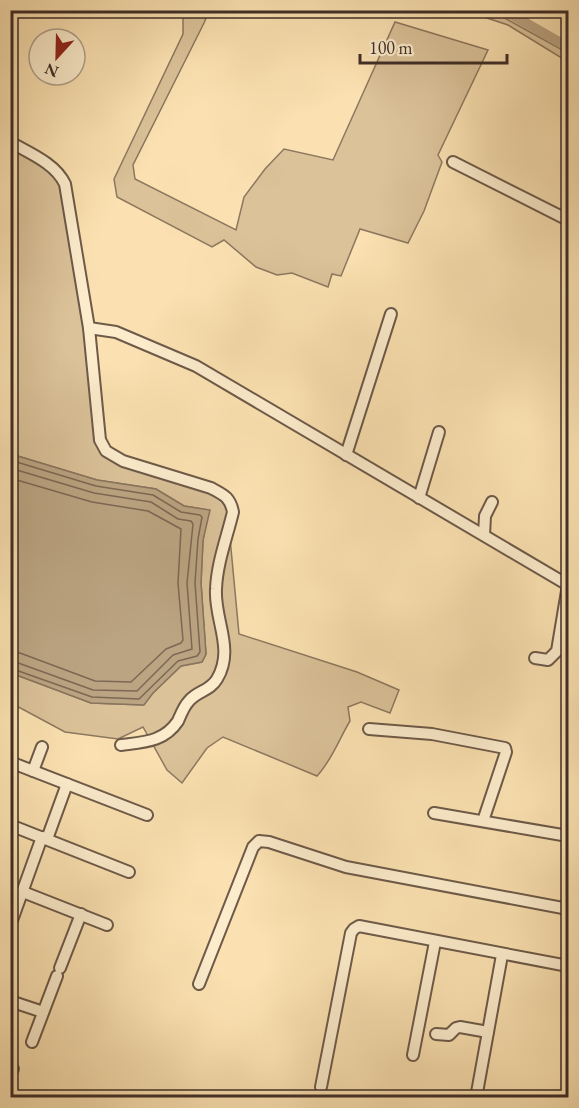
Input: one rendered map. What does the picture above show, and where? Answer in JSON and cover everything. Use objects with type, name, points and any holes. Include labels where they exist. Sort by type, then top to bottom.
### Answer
[{"type":"street","points":[[10,142],[53,168],[65,184],[89,327],[100,440],[106,451],[123,461],[211,488],[231,502],[233,512],[217,579],[217,606],[225,642],[224,660],[219,677],[211,688],[190,699],[170,732],[160,739],[121,745]]},
{"type":"street","points":[[453,162],[568,220]]},
{"type":"street","points":[[346,454],[391,314]]},
{"type":"street","points":[[89,327],[116,332],[196,366],[568,585],[557,651],[548,660],[542,661],[535,658]]},
{"type":"street","points":[[419,498],[439,432]]},
{"type":"street","points":[[484,535],[485,516],[492,502]]},
{"type":"street","points":[[369,729],[432,734],[505,748],[506,752],[483,821]]},
{"type":"street","points":[[33,771],[42,747]]},
{"type":"street","points":[[10,762],[147,815]]},
{"type":"street","points":[[10,926],[67,784]]},
{"type":"street","points":[[434,813],[568,836]]},
{"type":"street","points":[[10,825],[129,872]]},
{"type":"street","points":[[199,984],[254,847],[259,841],[269,842],[346,867],[568,909]]},
{"type":"street","points":[[23,892],[107,925]]},
{"type":"street","points":[[32,1042],[81,914]]},
{"type":"street","points":[[321,1087],[351,933],[359,926],[568,966]]},
{"type":"street","points":[[413,1055],[435,942]]},
{"type":"street","points":[[476,1098],[502,955]]},
{"type":"street","points":[[10,1000],[43,1012]]},
{"type":"street","points":[[436,1034],[449,1035],[460,1027],[488,1032]]},
{"type":"shaded area","points":[[183,11],[209,11],[133,165],[135,179],[236,230],[244,197],[284,149],[333,160],[395,22],[488,50],[438,155],[442,162],[424,211],[408,243],[360,229],[341,276],[332,274],[328,287],[292,273],[277,275],[256,267],[224,240],[212,247],[117,197],[114,179],[183,34]]},
{"type":"shaded area","points":[[474,11],[492,11],[568,53],[568,62],[508,25]]},
{"type":"shaded area","points":[[10,147],[50,172],[59,184],[65,206],[84,331],[110,460],[209,490],[227,506],[239,634],[357,672],[399,690],[390,713],[361,702],[348,707],[350,721],[317,776],[223,737],[207,748],[182,783],[167,770],[143,727],[118,739],[65,732],[11,703],[11,673],[91,703],[143,705],[181,666],[202,662],[206,654],[201,583],[203,540],[209,510],[184,506],[156,489],[97,480],[11,454]]},
{"type":"water","points":[[11,454],[97,480],[156,489],[184,506],[210,510],[203,540],[201,583],[206,654],[202,662],[181,666],[144,705],[91,703],[11,673]]},
{"type":"waterway","points":[[503,10],[568,47]]}]
